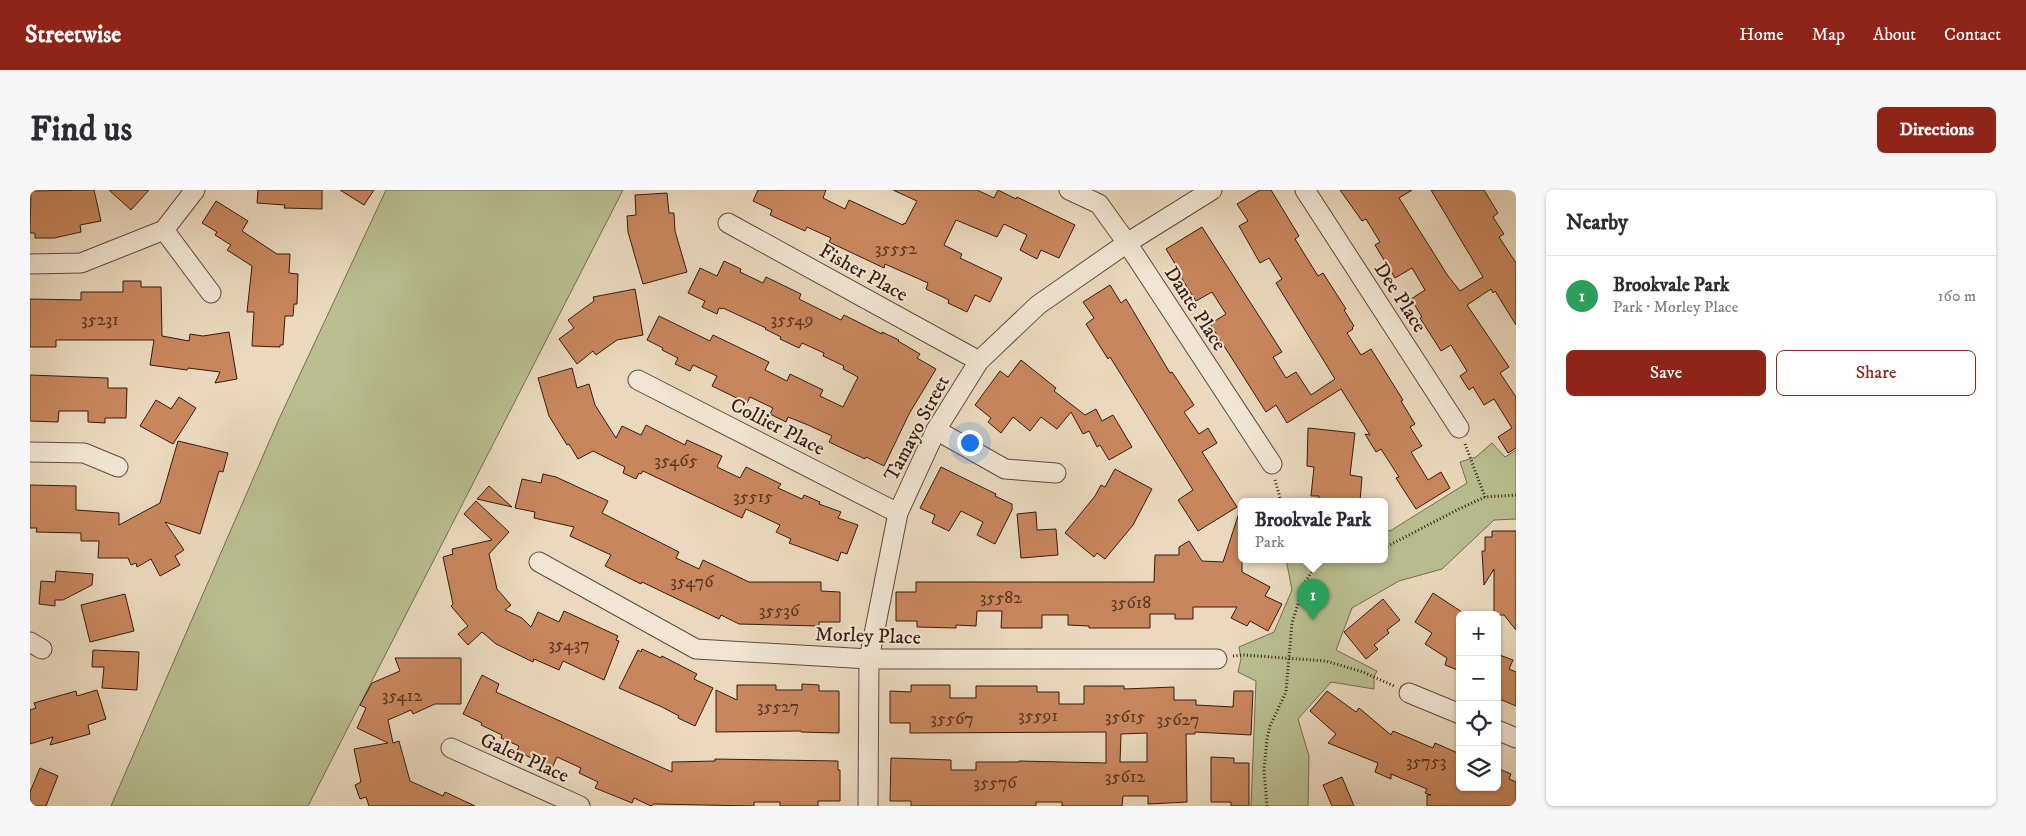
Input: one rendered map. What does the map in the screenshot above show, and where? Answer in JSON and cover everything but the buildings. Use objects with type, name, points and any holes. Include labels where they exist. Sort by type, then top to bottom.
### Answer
[{"type":"street","points":[[30,264],[81,263],[164,230],[194,190]]},
{"type":"street","name":"Dante Place","points":[[1069,190],[1099,204],[1127,243],[1272,464]]},
{"type":"street","name":"Tamayo Street","points":[[868,806],[869,659],[898,513],[936,430],[979,361],[1038,305],[1127,243],[1212,190]]},
{"type":"street","name":"Dee Place","points":[[1306,190],[1459,428]]},
{"type":"street","name":"Fisher Place","points":[[728,223],[979,361]]},
{"type":"street","points":[[164,230],[211,293]]},
{"type":"street","name":"Collier Place","points":[[638,380],[898,513]]},
{"type":"street","points":[[936,430],[1005,469],[1056,473]]},
{"type":"street","points":[[30,452],[84,453],[118,467]]},
{"type":"street","name":"Morley Place","points":[[539,562],[696,649],[869,659],[1218,659]]},
{"type":"street","points":[[1409,693],[1456,712]]},
{"type":"street","points":[[1501,732],[1516,738]]},
{"type":"street","name":"Galen Place","points":[[451,748],[580,806]]},
{"type":"path","points":[[1459,428],[1485,497]]},
{"type":"path","points":[[1272,464],[1280,498]]},
{"type":"path","points":[[1388,546],[1485,497],[1516,495]]},
{"type":"path","points":[[1267,806],[1264,770],[1266,739],[1286,692],[1289,675],[1292,623],[1305,582],[1318,563]]},
{"type":"path","points":[[1218,659],[1243,654],[1326,661],[1354,669],[1409,693]]},
{"type":"green space","points":[[386,190],[623,190],[308,806],[111,806],[279,419]]},
{"type":"green space","points":[[1492,443],[1505,457],[1516,450],[1516,519],[1494,520],[1442,569],[1399,581],[1352,608],[1336,650],[1377,671],[1374,677],[1374,689],[1331,682],[1298,719],[1309,756],[1308,806],[1251,806],[1256,681],[1238,672],[1241,659],[1239,647],[1274,632],[1292,590],[1287,563],[1388,563],[1388,531],[1467,483],[1460,462],[1476,457]]},
{"type":"place","name":"Brookvale Park","points":[[1313,620]]}]
